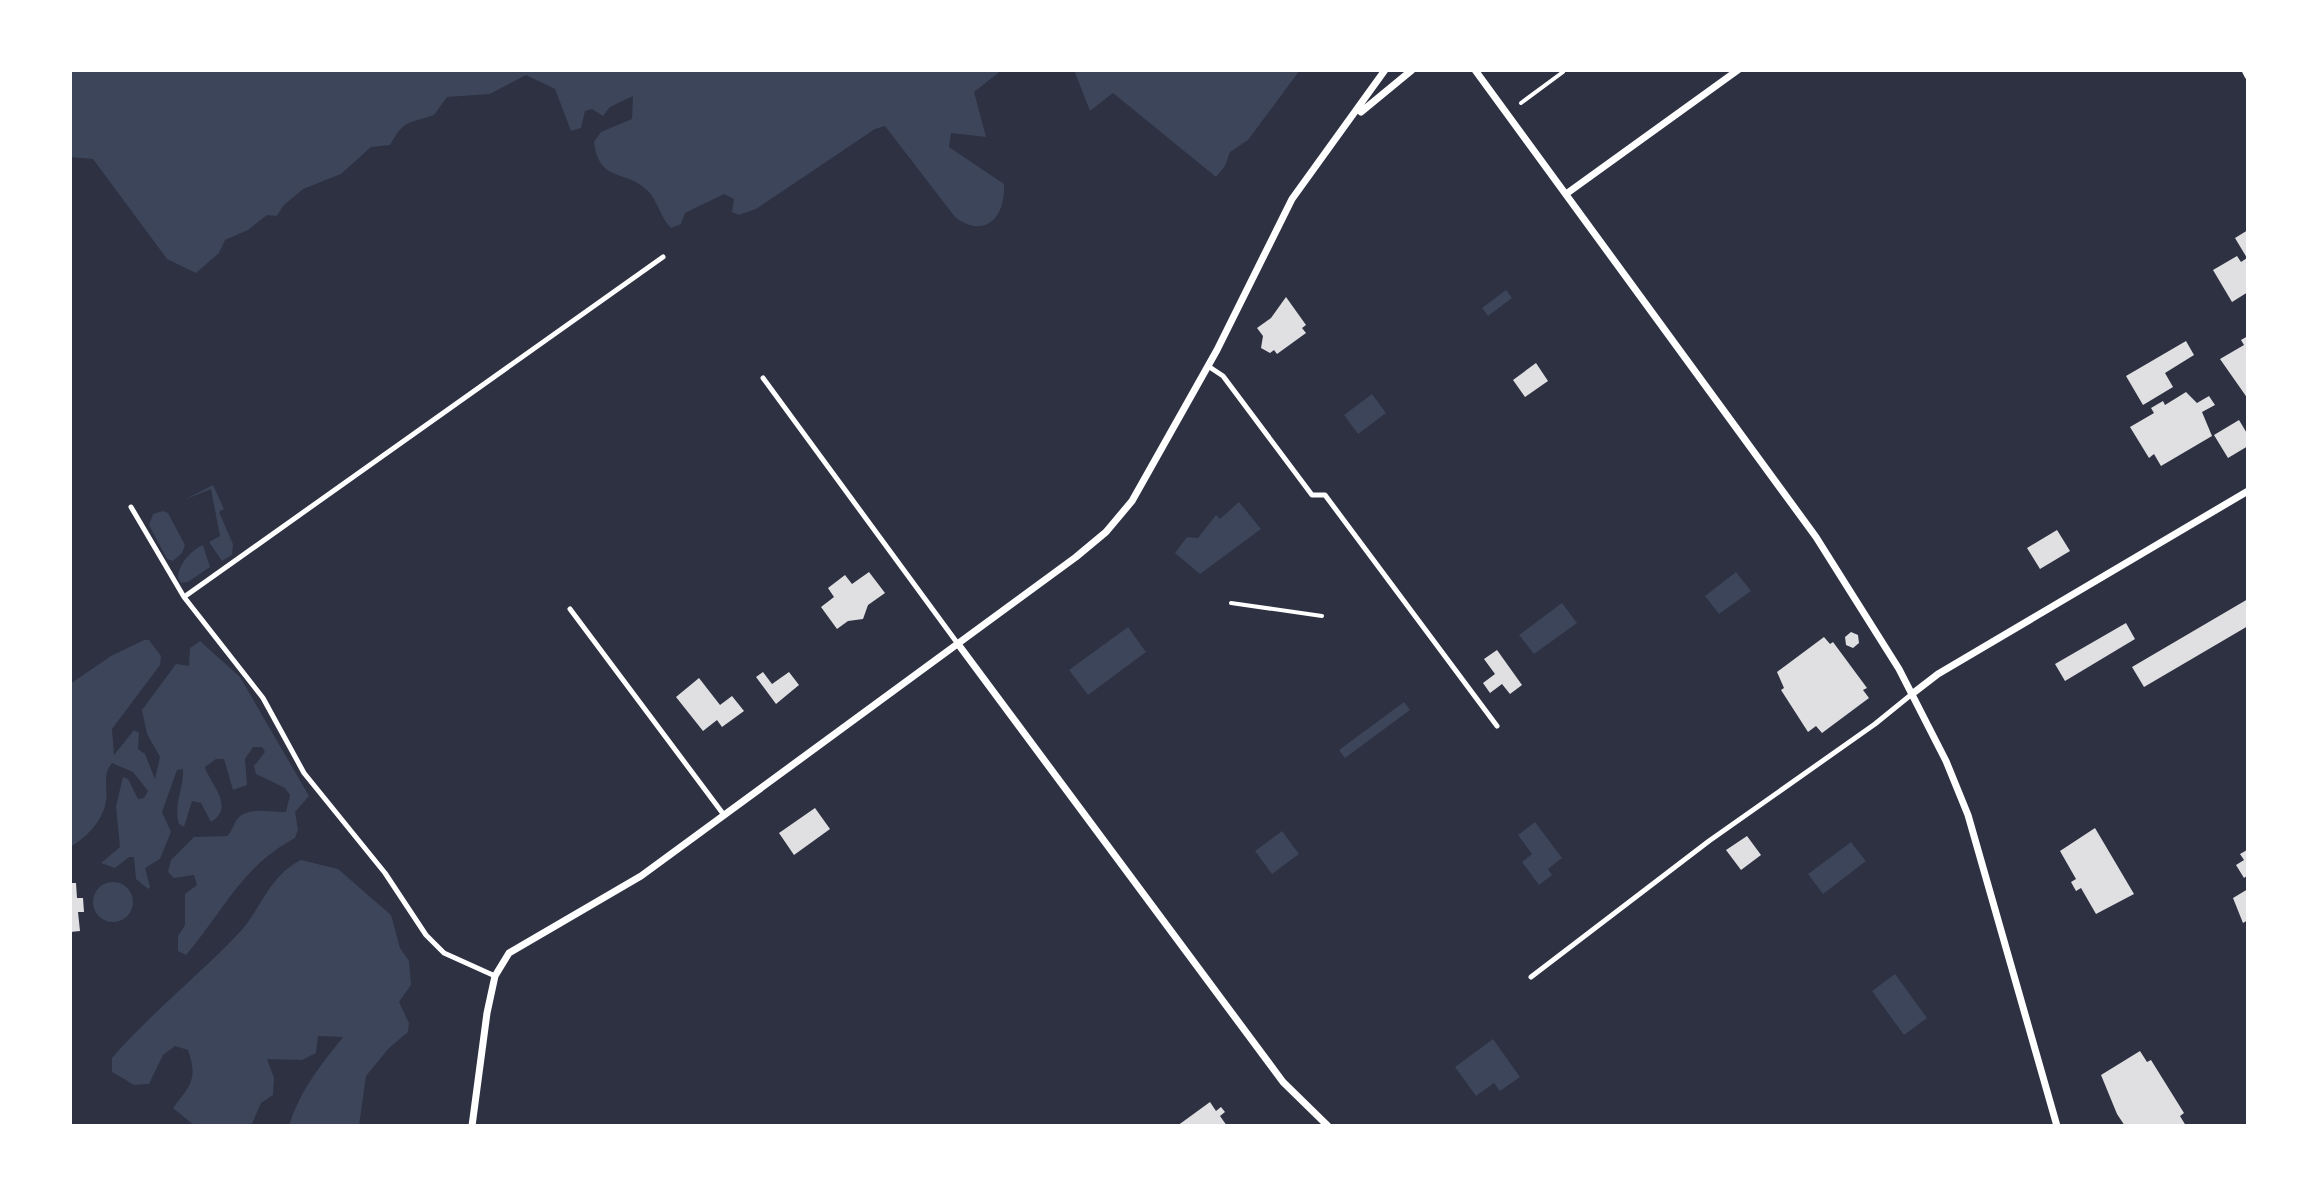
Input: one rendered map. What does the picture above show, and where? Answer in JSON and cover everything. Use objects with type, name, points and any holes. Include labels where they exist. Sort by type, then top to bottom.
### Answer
[{"type":"street","points":[[472,1126],[485,1024],[495,976],[502,962],[517,946],[625,887],[958,644],[1093,543],[1120,517],[1208,366],[1292,199],[1368,101],[1385,70]]},
{"type":"street","points":[[1368,101],[1412,70]]},
{"type":"street","points":[[1566,194],[1738,70]]},
{"type":"street","points":[[2245,70],[2248,76]]},
{"type":"street","points":[[1475,71],[1838,567],[1912,694],[1968,815],[2057,1126]]},
{"type":"street","points":[[1521,103],[1563,72]]},
{"type":"street","points":[[184,597],[663,257]]},
{"type":"street","points":[[1208,366],[1223,376],[1312,495],[1325,495],[1497,726]]},
{"type":"street","points":[[763,378],[1283,1082],[1328,1126]]},
{"type":"street","points":[[1531,977],[1797,778],[1891,713],[1938,674],[2248,491]]},
{"type":"street","points":[[131,507],[184,597],[254,683],[304,773],[385,873],[432,943],[444,953],[495,976]]},
{"type":"street","points":[[1231,603],[1322,616]]},
{"type":"street","points":[[570,609],[724,815]]},
{"type":"shaded area","points":[[70,70],[1002,70],[974,92],[986,137],[951,133],[949,147],[1004,184],[1004,196],[992,222],[976,226],[966,224],[955,217],[885,126],[875,129],[756,209],[739,215],[732,212],[734,199],[724,194],[685,213],[681,224],[671,228],[647,190],[607,170],[597,155],[594,142],[601,132],[632,119],[633,96],[610,107],[603,116],[592,109],[585,111],[581,128],[571,131],[555,89],[526,75],[490,94],[447,97],[434,115],[404,126],[390,145],[371,147],[341,174],[303,189],[283,206],[277,216],[267,215],[248,230],[225,240],[219,253],[196,273],[167,259],[93,159],[70,157]]},
{"type":"shaded area","points":[[1074,70],[1300,70],[1248,140],[1230,152],[1225,166],[1216,177],[1113,93],[1090,111]]},
{"type":"shaded area","points":[[1506,290],[1512,298],[1488,316],[1482,308]]},
{"type":"shaded area","points":[[1372,394],[1386,413],[1358,434],[1344,415]]},
{"type":"shaded area","points":[[213,485],[224,509],[219,512],[233,544],[232,555],[222,561],[209,542],[220,536],[211,489],[184,500]]},
{"type":"shaded area","points":[[1239,502],[1261,529],[1200,574],[1175,553],[1187,537],[1198,538],[1216,515],[1220,519]]},
{"type":"shaded area","points":[[168,513],[185,545],[173,561],[167,559],[149,525],[153,514]]},
{"type":"shaded area","points":[[203,545],[210,567],[188,582],[181,583],[178,578],[183,563]]},
{"type":"shaded area","points":[[1736,572],[1751,591],[1719,614],[1705,596]]},
{"type":"shaded area","points":[[1562,603],[1577,623],[1534,654],[1519,635]]},
{"type":"shaded area","points":[[1128,627],[1146,652],[1088,695],[1069,670]]},
{"type":"shaded area","points":[[149,640],[161,656],[160,665],[112,729],[114,755],[134,730],[139,733],[138,749],[145,754],[155,779],[160,757],[147,734],[142,710],[176,664],[189,666],[190,648],[200,641],[240,677],[309,796],[295,812],[298,830],[295,838],[247,876],[186,955],[178,951],[178,936],[185,925],[185,894],[197,885],[194,875],[174,878],[168,872],[171,860],[194,837],[227,836],[243,814],[255,811],[286,812],[290,795],[285,788],[256,774],[254,766],[265,752],[262,747],[253,747],[245,759],[247,785],[233,790],[224,759],[216,759],[205,767],[219,795],[221,809],[211,822],[201,803],[192,801],[184,827],[177,817],[183,769],[177,770],[162,812],[171,832],[160,859],[145,868],[148,889],[136,879],[134,857],[129,857],[115,868],[101,863],[120,847],[116,806],[123,777],[128,779],[138,799],[144,798],[148,791],[133,772],[112,763],[107,772],[106,801],[98,822],[70,847],[70,684],[111,656]]},
{"type":"shaded area","points":[[1404,702],[1410,710],[1345,758],[1339,750]]},
{"type":"shaded area","points":[[1535,822],[1562,858],[1548,869],[1552,875],[1539,885],[1522,862],[1532,854],[1518,835]]},
{"type":"shaded area","points":[[1282,831],[1299,854],[1272,874],[1255,851]]},
{"type":"shaded area","points":[[1851,842],[1866,861],[1823,894],[1808,874]]},
{"type":"shaded area","points":[[301,860],[338,869],[391,915],[400,948],[409,961],[411,985],[399,1002],[409,1023],[408,1032],[389,1048],[366,1076],[359,1126],[289,1126],[305,1090],[343,1037],[318,1036],[316,1053],[302,1060],[267,1059],[274,1078],[273,1095],[261,1103],[251,1126],[195,1126],[173,1108],[191,1081],[188,1050],[175,1046],[163,1055],[149,1084],[134,1085],[112,1072],[112,1058],[237,935],[280,875]]},
{"type":"shaded area","points":[[113,882],[127,888],[133,902],[127,916],[113,922],[99,916],[93,902],[99,888]]},
{"type":"shaded area","points":[[1895,974],[1927,1018],[1904,1035],[1872,991]]},
{"type":"shaded area","points":[[1493,1039],[1520,1077],[1500,1091],[1494,1083],[1476,1096],[1455,1067]]},
{"type":"building","points":[[2248,230],[2248,292],[2232,302],[2213,270],[2237,256],[2241,262],[2247,258],[2235,238]]},
{"type":"building","points":[[1286,297],[1306,325],[1302,328],[1306,333],[1277,354],[1274,350],[1270,353],[1261,348],[1263,336],[1257,328],[1271,318]]},
{"type":"building","points":[[2248,336],[2248,399],[2220,359],[2244,345],[2241,340]]},
{"type":"building","points":[[2186,341],[2194,355],[2165,373],[2173,387],[2143,405],[2126,376]]},
{"type":"building","points":[[1536,363],[1548,381],[1525,397],[1513,380]]},
{"type":"building","points":[[2186,392],[2197,403],[2209,396],[2215,405],[2202,412],[2212,436],[2161,466],[2154,454],[2149,458],[2130,427],[2154,413],[2151,408],[2163,401],[2165,405]]},
{"type":"building","points":[[2239,420],[2248,435],[2248,446],[2228,458],[2214,435]]},
{"type":"building","points":[[2057,530],[2070,551],[2040,569],[2027,548]]},
{"type":"building","points":[[869,572],[885,593],[868,605],[863,619],[848,621],[837,629],[821,607],[834,597],[828,588],[845,575],[852,584]]},
{"type":"building","points":[[2248,599],[2248,626],[2144,687],[2132,667]]},
{"type":"building","points":[[2126,623],[2135,639],[2065,681],[2055,664]]},
{"type":"building","points":[[1851,632],[1858,635],[1859,643],[1853,648],[1846,645],[1845,637]]},
{"type":"building","points":[[1824,637],[1830,644],[1833,642],[1867,688],[1863,690],[1869,698],[1822,733],[1816,726],[1808,732],[1781,690],[1784,688],[1777,672]]},
{"type":"building","points":[[1497,650],[1522,685],[1510,694],[1502,684],[1490,693],[1483,683],[1495,674],[1484,659]]},
{"type":"building","points":[[763,672],[772,684],[789,672],[799,685],[776,704],[756,677]]},
{"type":"building","points":[[699,678],[720,705],[732,696],[744,711],[722,727],[717,720],[703,731],[676,697]]},
{"type":"building","points":[[815,808],[830,829],[794,855],[779,833]]},
{"type":"building","points":[[2095,828],[2134,894],[2096,914],[2081,888],[2076,891],[2071,882],[2076,879],[2060,851]]},
{"type":"building","points":[[1747,836],[1761,855],[1741,870],[1726,850]]},
{"type":"building","points":[[2247,850],[2248,875],[2244,878],[2236,865],[2244,860],[2240,854]]},
{"type":"building","points":[[70,883],[76,883],[77,898],[83,898],[84,912],[78,912],[80,931],[70,932]]},
{"type":"building","points":[[2248,889],[2248,920],[2243,923],[2233,898]]},
{"type":"building","points":[[2140,1051],[2147,1062],[2151,1060],[2184,1113],[2180,1116],[2186,1126],[2125,1126],[2117,1114],[2101,1075]]},
{"type":"building","points":[[1210,1102],[1216,1111],[1221,1107],[1225,1112],[1220,1116],[1227,1126],[1177,1126]]}]
